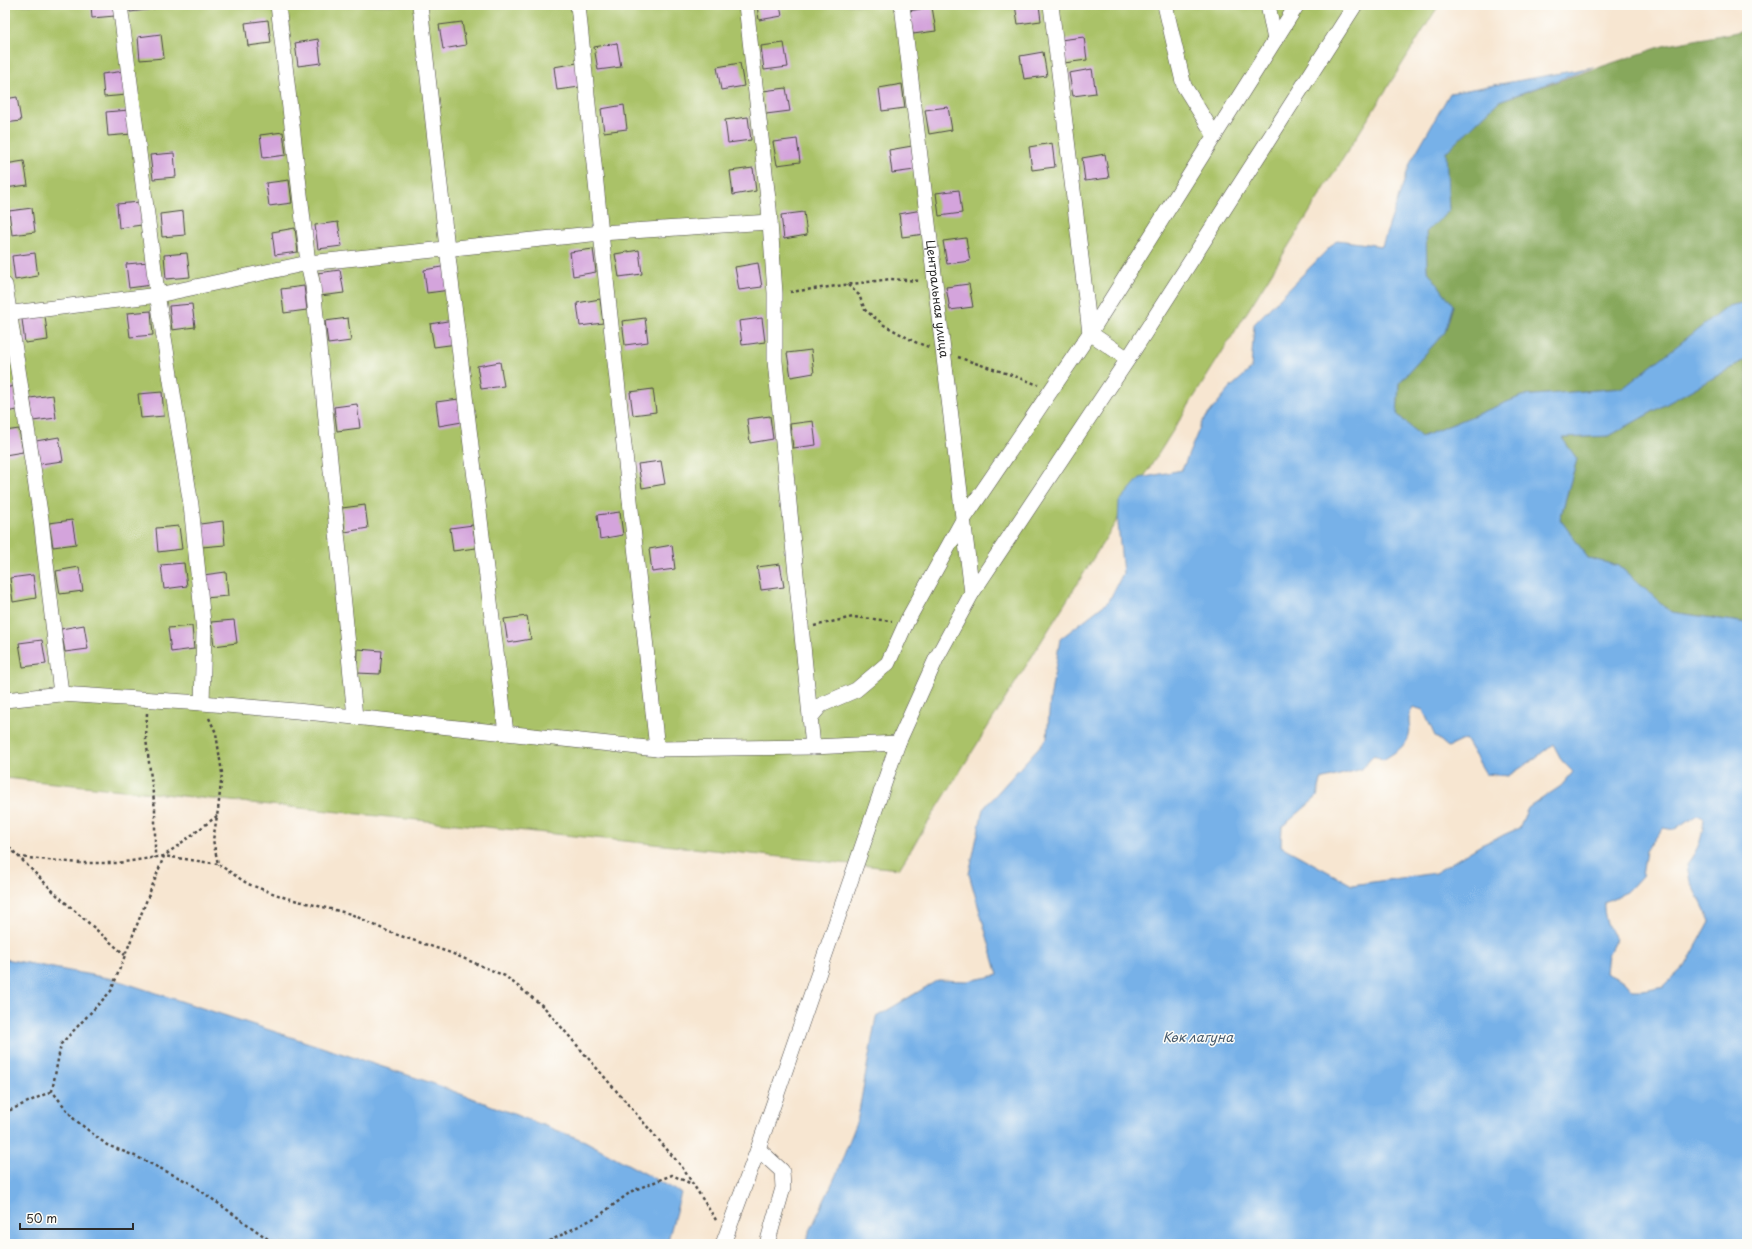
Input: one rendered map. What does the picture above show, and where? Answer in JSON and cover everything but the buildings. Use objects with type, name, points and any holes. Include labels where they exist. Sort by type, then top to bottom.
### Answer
[{"type":"street","points":[[120,5],[158,295],[191,505],[204,632],[202,703]]},
{"type":"street","points":[[278,5],[308,263],[313,286],[355,717]]},
{"type":"street","points":[[420,5],[447,248],[506,733]]},
{"type":"street","points":[[578,5],[601,233],[657,749]]},
{"type":"street","points":[[746,5],[770,222],[775,293],[775,361],[803,629],[813,747]]},
{"type":"street","name":"Центральная улица","points":[[902,5],[972,593]]},
{"type":"street","points":[[1051,5],[1090,333],[1128,359]]},
{"type":"street","points":[[1165,5],[1184,86],[1215,136]]},
{"type":"street","points":[[1268,5],[1275,40]]},
{"type":"street","points":[[811,717],[821,705],[856,690],[888,663],[907,621],[963,520],[1090,333],[1297,5]]},
{"type":"street","points":[[724,1239],[758,1149],[898,743],[936,659],[972,593],[1128,359],[1356,5]]},
{"type":"street","points":[[7,314],[158,295],[308,263],[601,233],[770,222]]},
{"type":"street","points":[[5,285],[7,314],[41,518],[61,694]]},
{"type":"street","points":[[5,700],[61,694],[202,703],[355,717],[657,749],[813,747],[898,743]]},
{"type":"street","points":[[758,1149],[782,1171],[783,1188],[767,1244]]},
{"type":"path","points":[[775,293],[891,279],[934,282]]},
{"type":"path","points":[[803,629],[853,617],[888,621],[907,621]]},
{"type":"path","points":[[147,700],[146,739],[155,809],[155,858]]},
{"type":"path","points":[[202,703],[216,733],[221,767],[218,816],[213,840],[218,864]]},
{"type":"path","points":[[218,816],[164,856],[111,991],[78,1024],[61,1044],[52,1092],[74,1119],[107,1145],[134,1156],[190,1183],[275,1244]]},
{"type":"path","points":[[5,843],[58,896],[125,955]]},
{"type":"path","points":[[18,857],[80,863],[118,863],[164,856],[218,864],[248,884],[286,898],[351,914],[389,932],[451,953],[504,976],[544,1007],[682,1167],[724,1239]]},
{"type":"path","points":[[5,1114],[8,1111],[52,1092]]},
{"type":"path","points":[[544,1244],[600,1215],[632,1191],[672,1175],[693,1184]]},
{"type":"green space","points":[[5,5],[1439,5],[899,869],[5,778]]},
{"type":"green space","points":[[1747,30],[1747,302],[1728,306],[1623,388],[1522,396],[1421,437],[1397,414],[1399,383],[1445,332],[1453,306],[1427,270],[1426,232],[1449,211],[1445,152],[1499,101],[1663,46]]},
{"type":"green space","points":[[1747,359],[1747,623],[1671,612],[1619,566],[1588,558],[1560,520],[1577,459],[1561,438],[1609,436]]},
{"type":"water","name":"Көк лагуна","points":[[1594,67],[1499,101],[1446,152],[1449,211],[1426,232],[1427,270],[1453,305],[1445,332],[1399,383],[1397,414],[1421,437],[1522,396],[1623,388],[1728,306],[1747,302],[1747,359],[1609,436],[1562,438],[1577,459],[1560,519],[1588,558],[1619,566],[1671,612],[1747,623],[1747,1244],[804,1244],[836,1175],[857,1122],[876,1017],[938,980],[968,981],[998,975],[969,874],[983,809],[1047,738],[1050,700],[1060,639],[1109,601],[1123,573],[1118,524],[1119,502],[1140,478],[1182,470],[1202,422],[1229,389],[1251,369],[1254,324],[1337,240],[1382,246],[1411,161],[1450,93]],"holes":[[[1413,707],[1423,710],[1435,736],[1448,747],[1465,739],[1486,774],[1508,776],[1530,762],[1553,744],[1562,761],[1573,772],[1561,786],[1528,808],[1519,828],[1481,845],[1435,873],[1352,885],[1281,846],[1282,827],[1317,797],[1321,780],[1362,769],[1374,755],[1383,760],[1405,744],[1410,732],[1409,716]],[[1697,815],[1704,818],[1700,842],[1687,864],[1689,877],[1710,921],[1686,965],[1664,986],[1643,990],[1633,990],[1626,982],[1606,972],[1608,955],[1616,939],[1607,922],[1604,912],[1604,902],[1627,892],[1642,876],[1646,851],[1663,828],[1675,830]]]},
{"type":"water","points":[[5,959],[113,979],[429,1082],[585,1141],[681,1193],[667,1244],[5,1244]]}]
